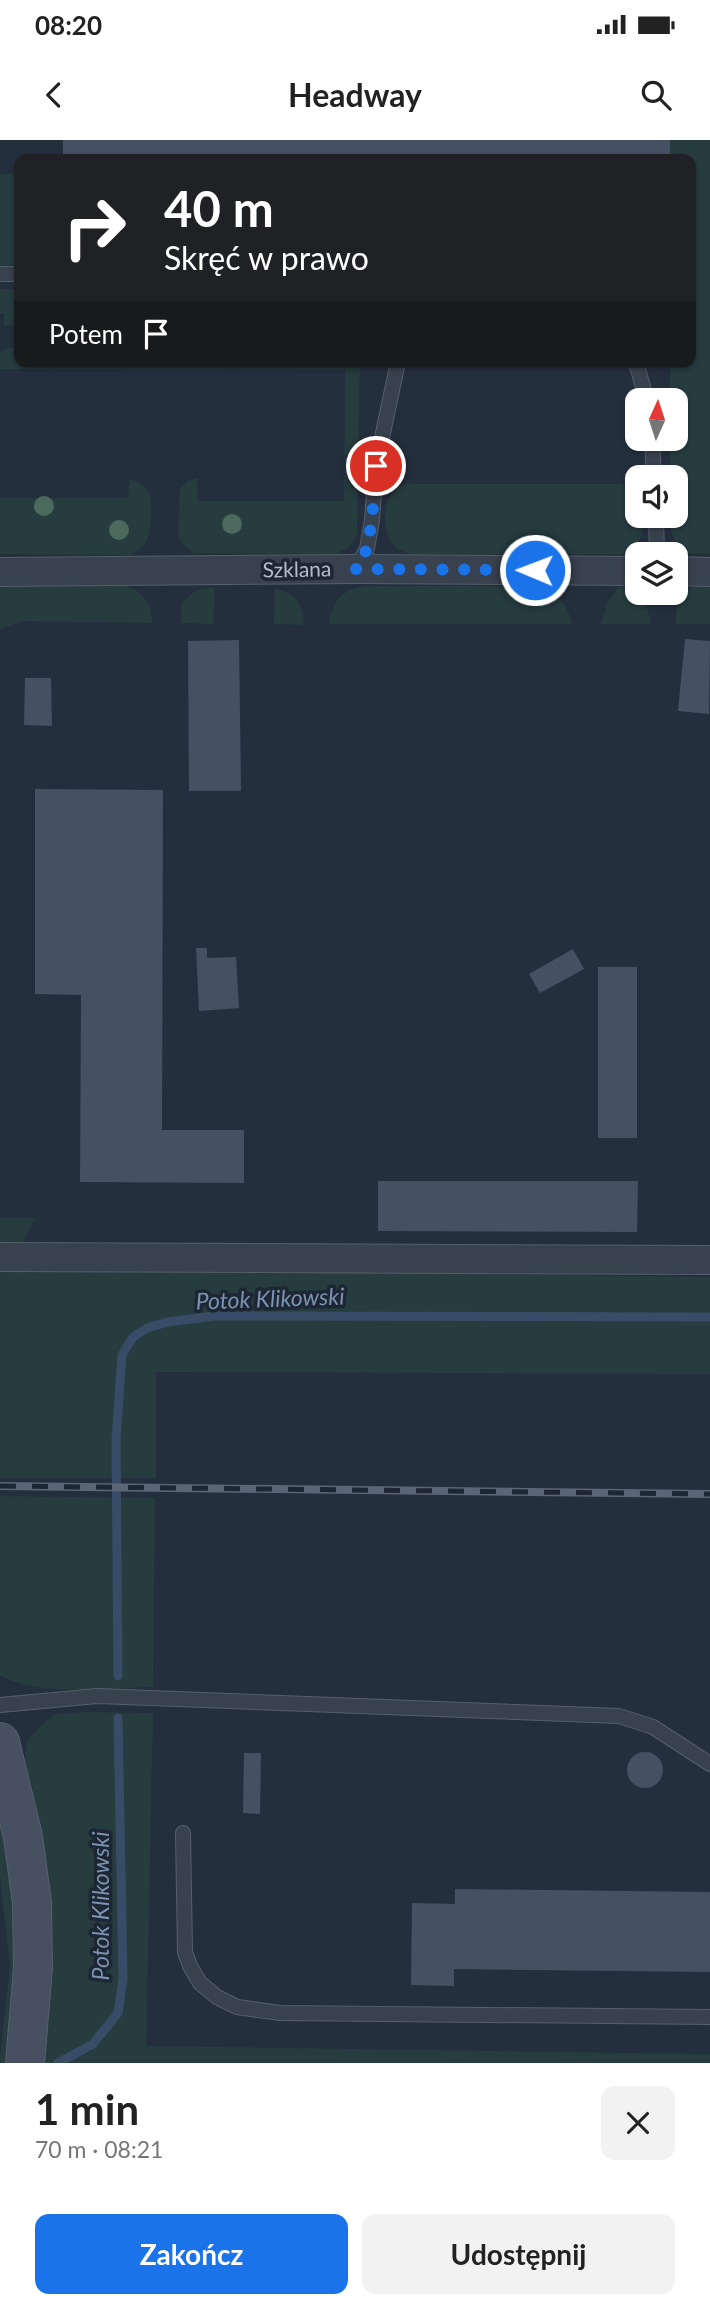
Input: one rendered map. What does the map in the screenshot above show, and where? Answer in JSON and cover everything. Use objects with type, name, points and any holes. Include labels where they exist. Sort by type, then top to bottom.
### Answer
[{"type":"main road","points":[[0,1742],[23,1837],[32,1903],[33,1968],[24,2059]]},
{"type":"street","name":"Szklana","points":[[0,572],[355,569],[625,571]]},
{"type":"street","points":[[688,572],[710,572]]},
{"type":"street","points":[[0,1257],[710,1260]]},
{"type":"lane","points":[[355,569],[367,549],[376,466],[397,368]]},
{"type":"lane","points":[[636,368],[643,388]]},
{"type":"lane","points":[[0,1705],[97,1696],[619,1716],[653,1727],[710,1764]]},
{"type":"lane","points":[[183,1833],[185,1952],[200,1983],[217,1997],[236,2007],[280,2013],[710,2017]]},
{"type":"green space","points":[[670,140],[710,140],[710,554],[688,553],[688,542],[676,542],[671,528],[688,528],[688,465],[670,465],[670,452],[688,452],[688,388],[670,388],[670,368],[696,368],[696,154],[670,154]]},
{"type":"green space","points":[[0,174],[14,174],[14,265],[0,265]]},
{"type":"green space","points":[[0,289],[14,289],[14,325],[4,325],[4,313],[0,313]]},
{"type":"green space","points":[[14,348],[14,368],[360,368],[357,535],[350,546],[336,554],[194,553],[184,546],[178,536],[180,489],[188,481],[197,478],[198,501],[344,501],[345,370],[0,369],[0,352]]},
{"type":"green space","points":[[129,479],[147,490],[151,506],[147,540],[131,555],[0,554],[0,498],[128,498]]},
{"type":"green space","points":[[405,484],[625,484],[625,528],[643,530],[638,542],[625,542],[625,552],[621,554],[411,554],[391,542],[386,529],[386,506],[395,489]]},
{"type":"green space","points":[[710,584],[710,624],[676,624],[677,605],[688,605],[688,589]]},
{"type":"green space","points":[[0,585],[125,585],[146,599],[152,623],[23,621],[0,629]]},
{"type":"green space","points":[[367,586],[534,587],[561,600],[572,624],[329,624],[333,608],[340,597],[351,590]]},
{"type":"green space","points":[[215,587],[213,624],[181,623],[182,603],[196,591]]},
{"type":"green space","points":[[619,587],[625,587],[625,605],[646,605],[651,624],[601,624],[607,603]]},
{"type":"green space","points":[[275,589],[288,593],[297,600],[304,625],[274,624]]},
{"type":"green space","points":[[0,1218],[35,1218],[22,1245],[0,1245]]},
{"type":"green space","points":[[0,1269],[710,1277],[710,1374],[156,1372],[156,1478],[0,1478]]},
{"type":"green space","points":[[0,1496],[155,1498],[153,1687],[53,1689],[15,1682],[0,1675]]},
{"type":"green space","points":[[153,1713],[146,2046],[710,2054],[710,2063],[42,2063],[48,1885],[25,1760],[27,1741],[42,1724],[57,1714]]},
{"type":"green space","points":[[0,1811],[12,1883],[15,1949],[6,2063],[0,2063],[0,2058],[10,1965],[0,1878]]},
{"type":"building","points":[[63,140],[670,140],[670,154],[63,154]]},
{"type":"building","points":[[685,639],[710,641],[709,714],[678,711]]},
{"type":"building","points":[[239,640],[241,791],[189,791],[188,641]]},
{"type":"building","points":[[25,678],[51,678],[52,726],[24,725]]},
{"type":"building","points":[[35,789],[163,790],[162,1130],[244,1130],[244,1183],[80,1182],[81,995],[35,994]]},
{"type":"building","points":[[196,948],[207,948],[207,958],[236,957],[239,1008],[199,1011]]},
{"type":"building","points":[[573,949],[584,969],[540,993],[529,974]]},
{"type":"building","points":[[598,967],[637,967],[637,1138],[598,1138]]},
{"type":"building","points":[[378,1181],[638,1181],[637,1232],[378,1231]]},
{"type":"building","points":[[645,1752],[658,1757],[663,1770],[658,1783],[645,1788],[632,1783],[627,1770],[632,1757]]},
{"type":"building","points":[[244,1753],[261,1753],[260,1814],[243,1813]]},
{"type":"building","points":[[455,1889],[710,1892],[710,1972],[454,1969],[454,1986],[411,1985],[412,1903],[455,1904]]},
{"type":"waterway","name":"Potok Klikowski","points":[[118,1676],[116,1440],[122,1355],[133,1337],[147,1328],[168,1322],[214,1316],[710,1317]]},
{"type":"waterway","name":"Potok Klikowski","points":[[58,2063],[93,2044],[118,2013],[123,1979],[118,1718]]},
{"type":"railway","points":[[0,1486],[710,1494]]},
{"type":"route","points":[[376,466],[367,549],[355,569],[535,570]]}]
